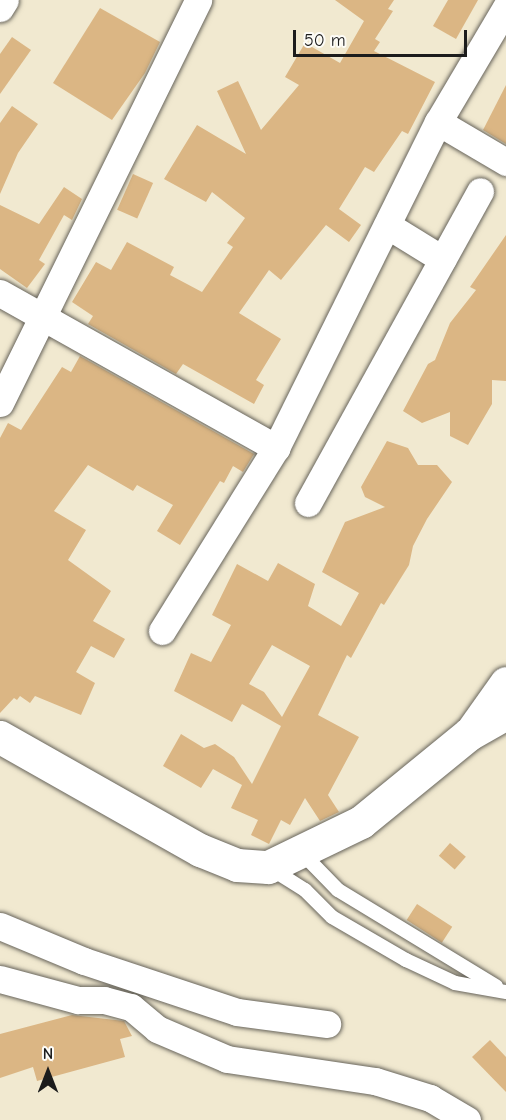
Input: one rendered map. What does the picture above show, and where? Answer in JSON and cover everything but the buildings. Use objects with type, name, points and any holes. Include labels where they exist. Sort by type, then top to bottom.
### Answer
[{"type":"main road","points":[[469,734],[506,683]]},
{"type":"main road","points":[[0,737],[200,850],[237,865],[268,867],[299,849],[361,822],[469,734],[506,713]]},
{"type":"street","points":[[0,8],[5,0]]},
{"type":"street","points":[[0,403],[44,318],[198,0]]},
{"type":"street","points":[[162,631],[276,448],[438,122],[506,7]]},
{"type":"street","points":[[438,122],[506,162]]},
{"type":"street","points":[[308,503],[480,191]]},
{"type":"street","points":[[387,225],[442,259]]},
{"type":"street","points":[[0,292],[276,448]]},
{"type":"street","points":[[0,926],[84,962],[237,1012],[327,1024]]},
{"type":"street","points":[[0,979],[78,1000],[104,1000],[131,1008],[157,1029],[227,1059],[386,1084],[430,1098],[467,1120]]},
{"type":"lane","points":[[268,867],[304,890],[332,917],[406,960],[455,982],[506,992],[338,890],[299,849]]}]
